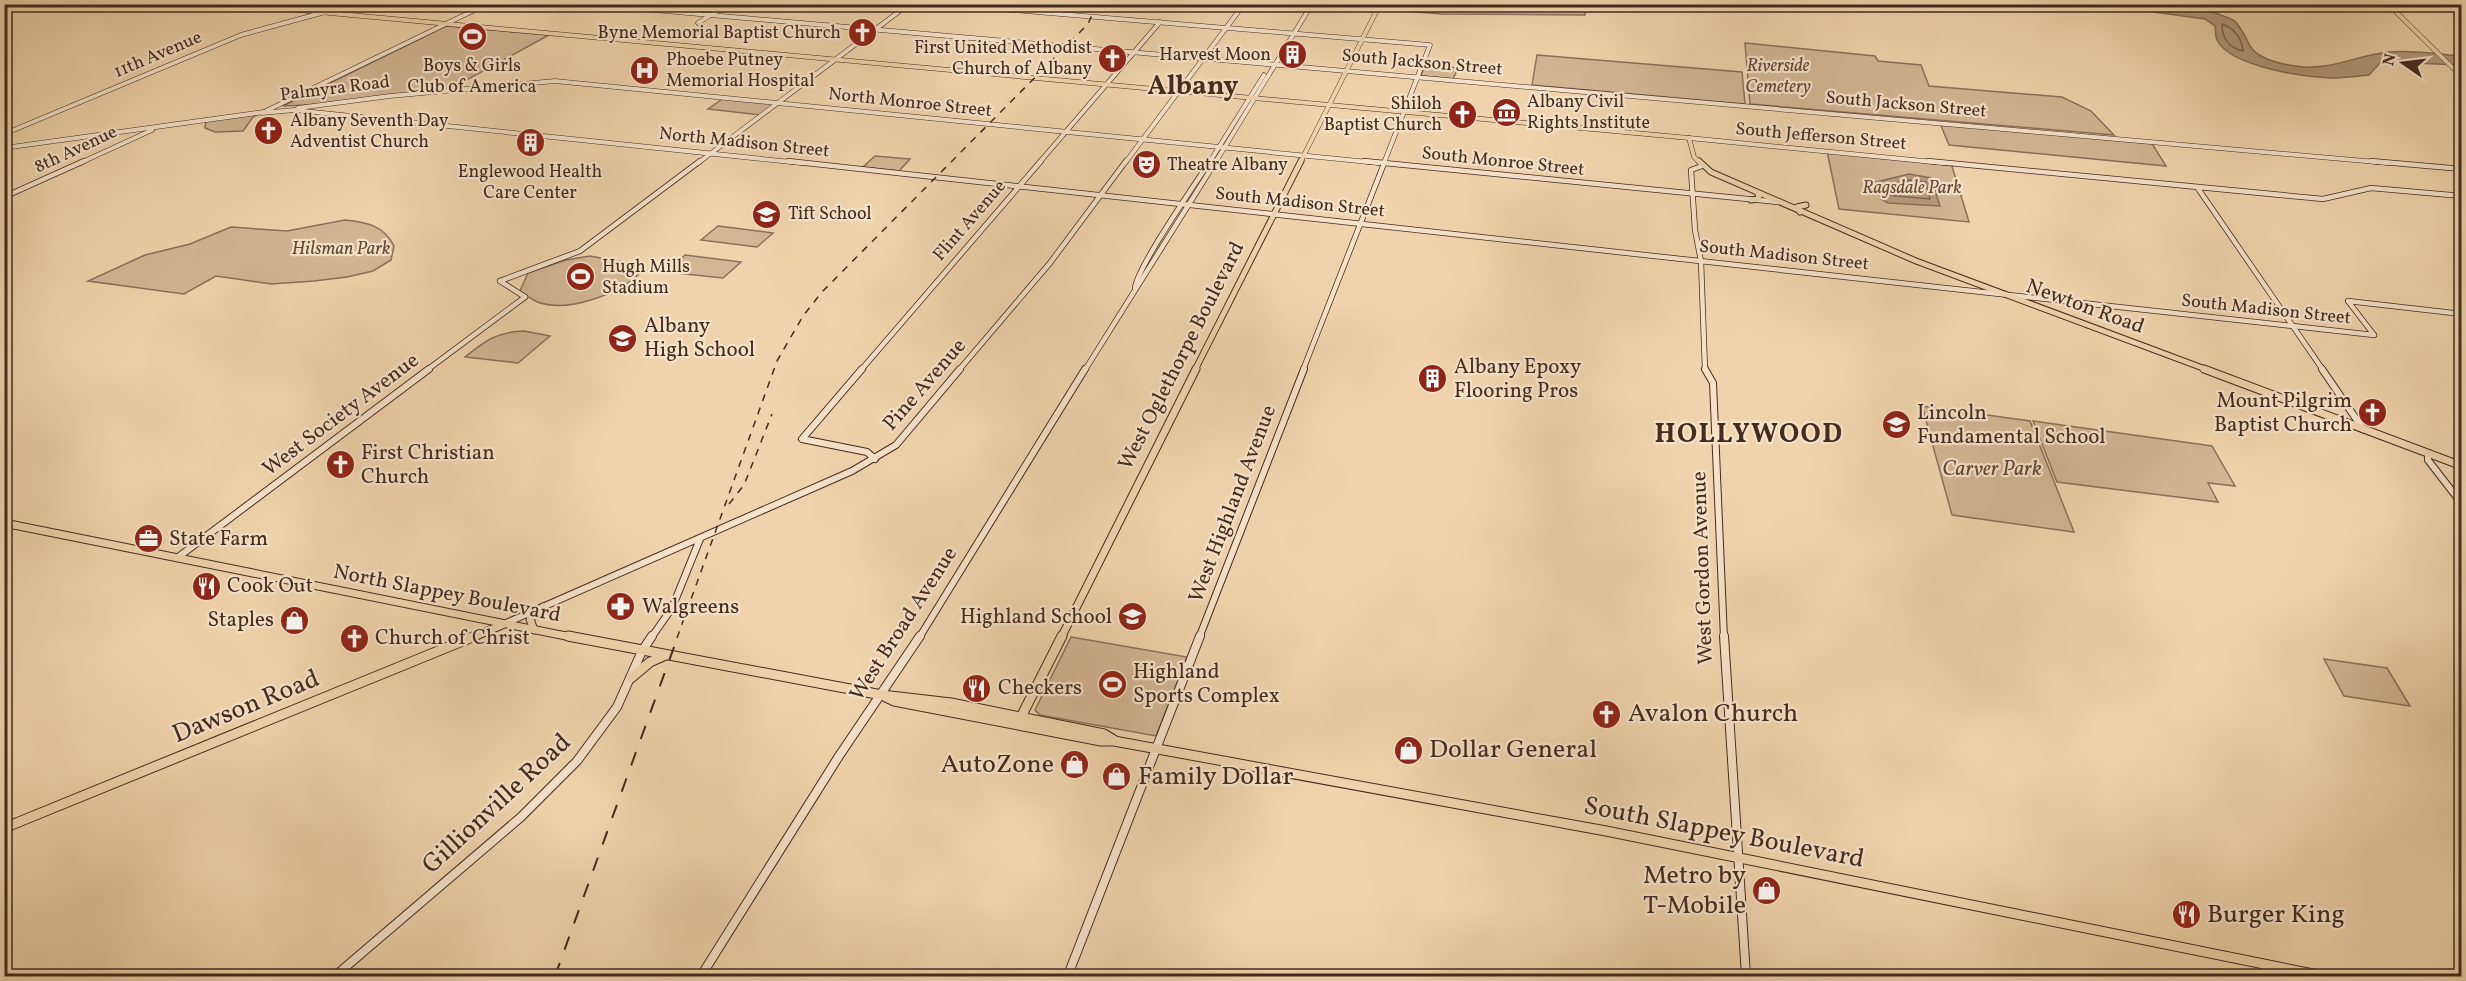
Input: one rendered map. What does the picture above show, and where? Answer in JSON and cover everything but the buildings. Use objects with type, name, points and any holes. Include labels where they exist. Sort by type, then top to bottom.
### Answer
[{"type":"main road","name":"South Jefferson Street","points":[[231,4],[1689,138]]},
{"type":"main road","name":"West Oglethorpe Boulevard","points":[[1021,717],[1378,4]]},
{"type":"main road","points":[[2388,4],[2462,77]]},
{"type":"main road","points":[[1689,138],[1692,155],[1702,166]]},
{"type":"main road","name":"Newton Road","points":[[1702,166],[1758,194],[1880,247],[2462,466]]},
{"type":"main road","points":[[1751,200],[1760,199],[1758,194]]},
{"type":"main road","points":[[1802,213],[1797,207],[1806,205]]},
{"type":"main road","name":"North Slappey Boulevard","points":[[4,524],[642,651],[882,695],[897,694],[1021,717]]},
{"type":"main road","points":[[534,630],[530,620],[543,607]]},
{"type":"main road","name":"Dawson Road","points":[[4,828],[371,680],[503,624]]},
{"type":"main road","points":[[631,678],[650,662],[666,655]]},
{"type":"main road","name":"North Slappey Boulevard","points":[[882,695],[894,702],[999,723]]},
{"type":"main road","points":[[999,723],[1021,717],[1035,729]]},
{"type":"main road","name":"South Slappey Boulevard","points":[[1021,717],[1104,734],[1114,741]]},
{"type":"main road","name":"South Slappey Boulevard","points":[[999,723],[1101,741],[1158,748],[1738,856],[2323,976]]},
{"type":"street","points":[[262,113],[487,4]]},
{"type":"street","name":"South Jackson Street","points":[[586,4],[2462,170]]},
{"type":"street","points":[[698,23],[728,4]]},
{"type":"street","points":[[711,153],[909,4]]},
{"type":"street","points":[[941,4],[1361,39]]},
{"type":"street","name":"Pine Avenue","points":[[503,624],[700,539],[875,459],[896,445],[1052,260],[1243,5]]},
{"type":"street","points":[[1310,5],[1375,10]]},
{"type":"street","name":"West Broad Avenue","points":[[702,976],[843,750],[882,695],[1135,289],[1142,282],[1226,148],[1253,98],[1310,5]]},
{"type":"street","name":"11th Avenue","points":[[4,134],[241,35],[323,13]]},
{"type":"street","name":"Flint Avenue","points":[[875,459],[867,452],[802,439],[1160,22]]},
{"type":"street","name":"West Highland Avenue","points":[[1071,976],[1430,45],[1361,39]]},
{"type":"street","name":"Palmyra Road","points":[[4,148],[390,96],[555,81]]},
{"type":"street","name":"North Monroe Street","points":[[555,81],[1226,148]]},
{"type":"street","name":"West Broad Avenue","points":[[1135,289],[1139,274],[1182,204],[1218,147],[1253,98]]},
{"type":"street","name":"Palmyra Road","points":[[262,113],[294,110]]},
{"type":"street","name":"North Madison Street","points":[[294,110],[1190,205]]},
{"type":"street","name":"8th Avenue","points":[[4,197],[158,127]]},
{"type":"street","name":"South Jefferson Street","points":[[1689,138],[2323,199],[2340,198],[2362,189],[2389,189],[2462,196]]},
{"type":"street","name":"South Monroe Street","points":[[1226,148],[1778,202]]},
{"type":"street","name":"West Society Avenue","points":[[177,558],[525,297],[500,281],[580,251],[711,153]]},
{"type":"street","name":"West Gordon Avenue","points":[[1702,166],[1691,170],[1701,261],[1705,372],[1713,383],[1725,667],[1746,976]]},
{"type":"street","points":[[2197,187],[2363,429]]},
{"type":"street","name":"South Madison Street","points":[[1190,205],[2374,335],[2348,301],[2462,314]]},
{"type":"street","points":[[2428,453],[2428,460],[2462,504]]},
{"type":"street","name":"Gillionville Road","points":[[335,976],[515,823],[554,785],[601,731],[617,707],[642,651],[672,608],[700,539]]},
{"type":"green space","points":[[1420,4],[1476,9],[1586,10],[1585,15],[1442,14],[1380,9],[1381,5]]},
{"type":"green space","points":[[446,26],[549,35],[448,90],[326,104],[283,106]]},
{"type":"green space","name":"Riverside Cemetery","points":[[1745,43],[1875,56],[1878,61],[1921,65],[1929,86],[2062,97],[2091,111],[2114,135],[1750,104]]},
{"type":"green space","points":[[1537,55],[1742,72],[1745,104],[1532,85]]},
{"type":"green space","points":[[1425,65],[1458,68],[1453,79],[1421,75]]},
{"type":"green space","points":[[724,98],[776,104],[761,115],[708,109]]},
{"type":"green space","points":[[261,113],[253,117],[243,131],[215,132],[205,128],[206,120]]},
{"type":"green space","points":[[1940,123],[2151,142],[2166,166],[1949,145]]},
{"type":"green space","name":"Ragsdale Park","points":[[1827,151],[1951,163],[1969,222],[1839,209]]},
{"type":"green space","points":[[875,156],[910,159],[899,171],[863,167]]},
{"type":"green space","name":"Hilsman Park","points":[[345,220],[367,224],[385,233],[394,246],[391,260],[373,271],[314,281],[271,284],[216,276],[184,294],[88,281],[145,255],[190,244],[231,227],[287,231]]},
{"type":"green space","points":[[718,226],[773,233],[757,247],[701,240]]},
{"type":"green space","points":[[685,255],[741,262],[723,278],[666,272]]},
{"type":"green space","name":"Hugh Mills Stadium","points":[[590,256],[634,264],[639,266],[640,273],[620,288],[579,303],[552,305],[540,303],[520,291],[528,273],[566,260]]},
{"type":"green space","points":[[524,331],[550,336],[518,363],[465,357],[498,335]]},
{"type":"green space","name":"Carver Park","points":[[1922,406],[2030,421],[2074,532],[1952,515]]},
{"type":"green space","points":[[2033,421],[2212,446],[2235,486],[2208,483],[2218,502],[2057,482]]},
{"type":"green space","name":"Highland Sports Complex","points":[[1071,637],[1187,657],[1156,736],[1040,715],[1035,710]]},
{"type":"green space","points":[[2324,659],[2387,668],[2410,706],[2344,696]]},
{"type":"water","points":[[1821,4],[1558,10],[1476,9],[1420,5]]},
{"type":"water","points":[[2102,5],[2186,7],[2219,14],[2236,22],[2250,46],[2258,54],[2289,65],[2319,67],[2389,52],[2425,52],[2461,56],[2461,65],[2387,62],[2380,63],[2369,75],[2337,78],[2287,73],[2252,64],[2237,57],[2217,40],[2215,26],[2205,19]]},
{"type":"water","points":[[1909,174],[1931,178],[1940,206],[1888,203],[1881,199],[1876,182]]},
{"type":"railway","points":[[677,638],[777,361],[803,316],[822,292],[1088,24],[1092,15],[1084,4]]},
{"type":"railway","points":[[729,504],[744,485],[772,414]]},
{"type":"railway","points":[[555,976],[678,636]]},
{"type":"place","name":"Byne Memorial Baptist Church","points":[[862,33]]},
{"type":"place","name":"Boys & Girls Club of America","points":[[472,37]]},
{"type":"place","name":"Harvest Moon","points":[[1292,55]]},
{"type":"place","name":"First United Methodist Church of Albany","points":[[1113,58]]},
{"type":"place","name":"Phoebe Putney Memorial Hospital","points":[[645,70]]},
{"type":"place","name":"Albany Civil Rights Institute","points":[[1506,112]]},
{"type":"place","name":"Shiloh Baptist Church","points":[[1463,114]]},
{"type":"place","name":"Albany Seventh Day Adventist Church","points":[[269,131]]},
{"type":"place","name":"Englewood Health Care Center","points":[[530,143]]},
{"type":"place","name":"Theatre Albany","points":[[1146,165]]},
{"type":"place","name":"Tift School","points":[[767,214]]},
{"type":"place","name":"Hugh Mills Stadium","points":[[581,277]]},
{"type":"place","name":"Albany High School","points":[[623,338]]},
{"type":"place","name":"Albany Epoxy Flooring Pros","points":[[1433,379]]},
{"type":"place","name":"Mount Pilgrim Baptist Church","points":[[2373,413]]},
{"type":"place","name":"Lincoln Fundamental School","points":[[1896,425]]},
{"type":"place","name":"First Christian Church","points":[[340,465]]},
{"type":"place","name":"State Farm","points":[[148,539]]},
{"type":"place","name":"Cook Out","points":[[206,586]]},
{"type":"place","name":"Walgreens","points":[[621,607]]},
{"type":"place","name":"Highland School","points":[[1133,617]]},
{"type":"place","name":"Staples","points":[[295,620]]},
{"type":"place","name":"Church of Christ","points":[[354,638]]},
{"type":"place","name":"Highland Sports Complex","points":[[1112,684]]},
{"type":"place","name":"Checkers","points":[[977,688]]},
{"type":"place","name":"Avalon Church","points":[[1607,714]]},
{"type":"place","name":"Dollar General","points":[[1408,750]]},
{"type":"place","name":"AutoZone","points":[[1075,765]]},
{"type":"place","name":"Family Dollar","points":[[1117,777]]},
{"type":"place","name":"Metro by T-Mobile","points":[[1767,891]]},
{"type":"place","name":"Burger King","points":[[2186,915]]},
{"type":"district","name":"Albany","points":[[1193,87]]},
{"type":"district","name":"HOLLYWOOD","points":[[1749,435]]}]
